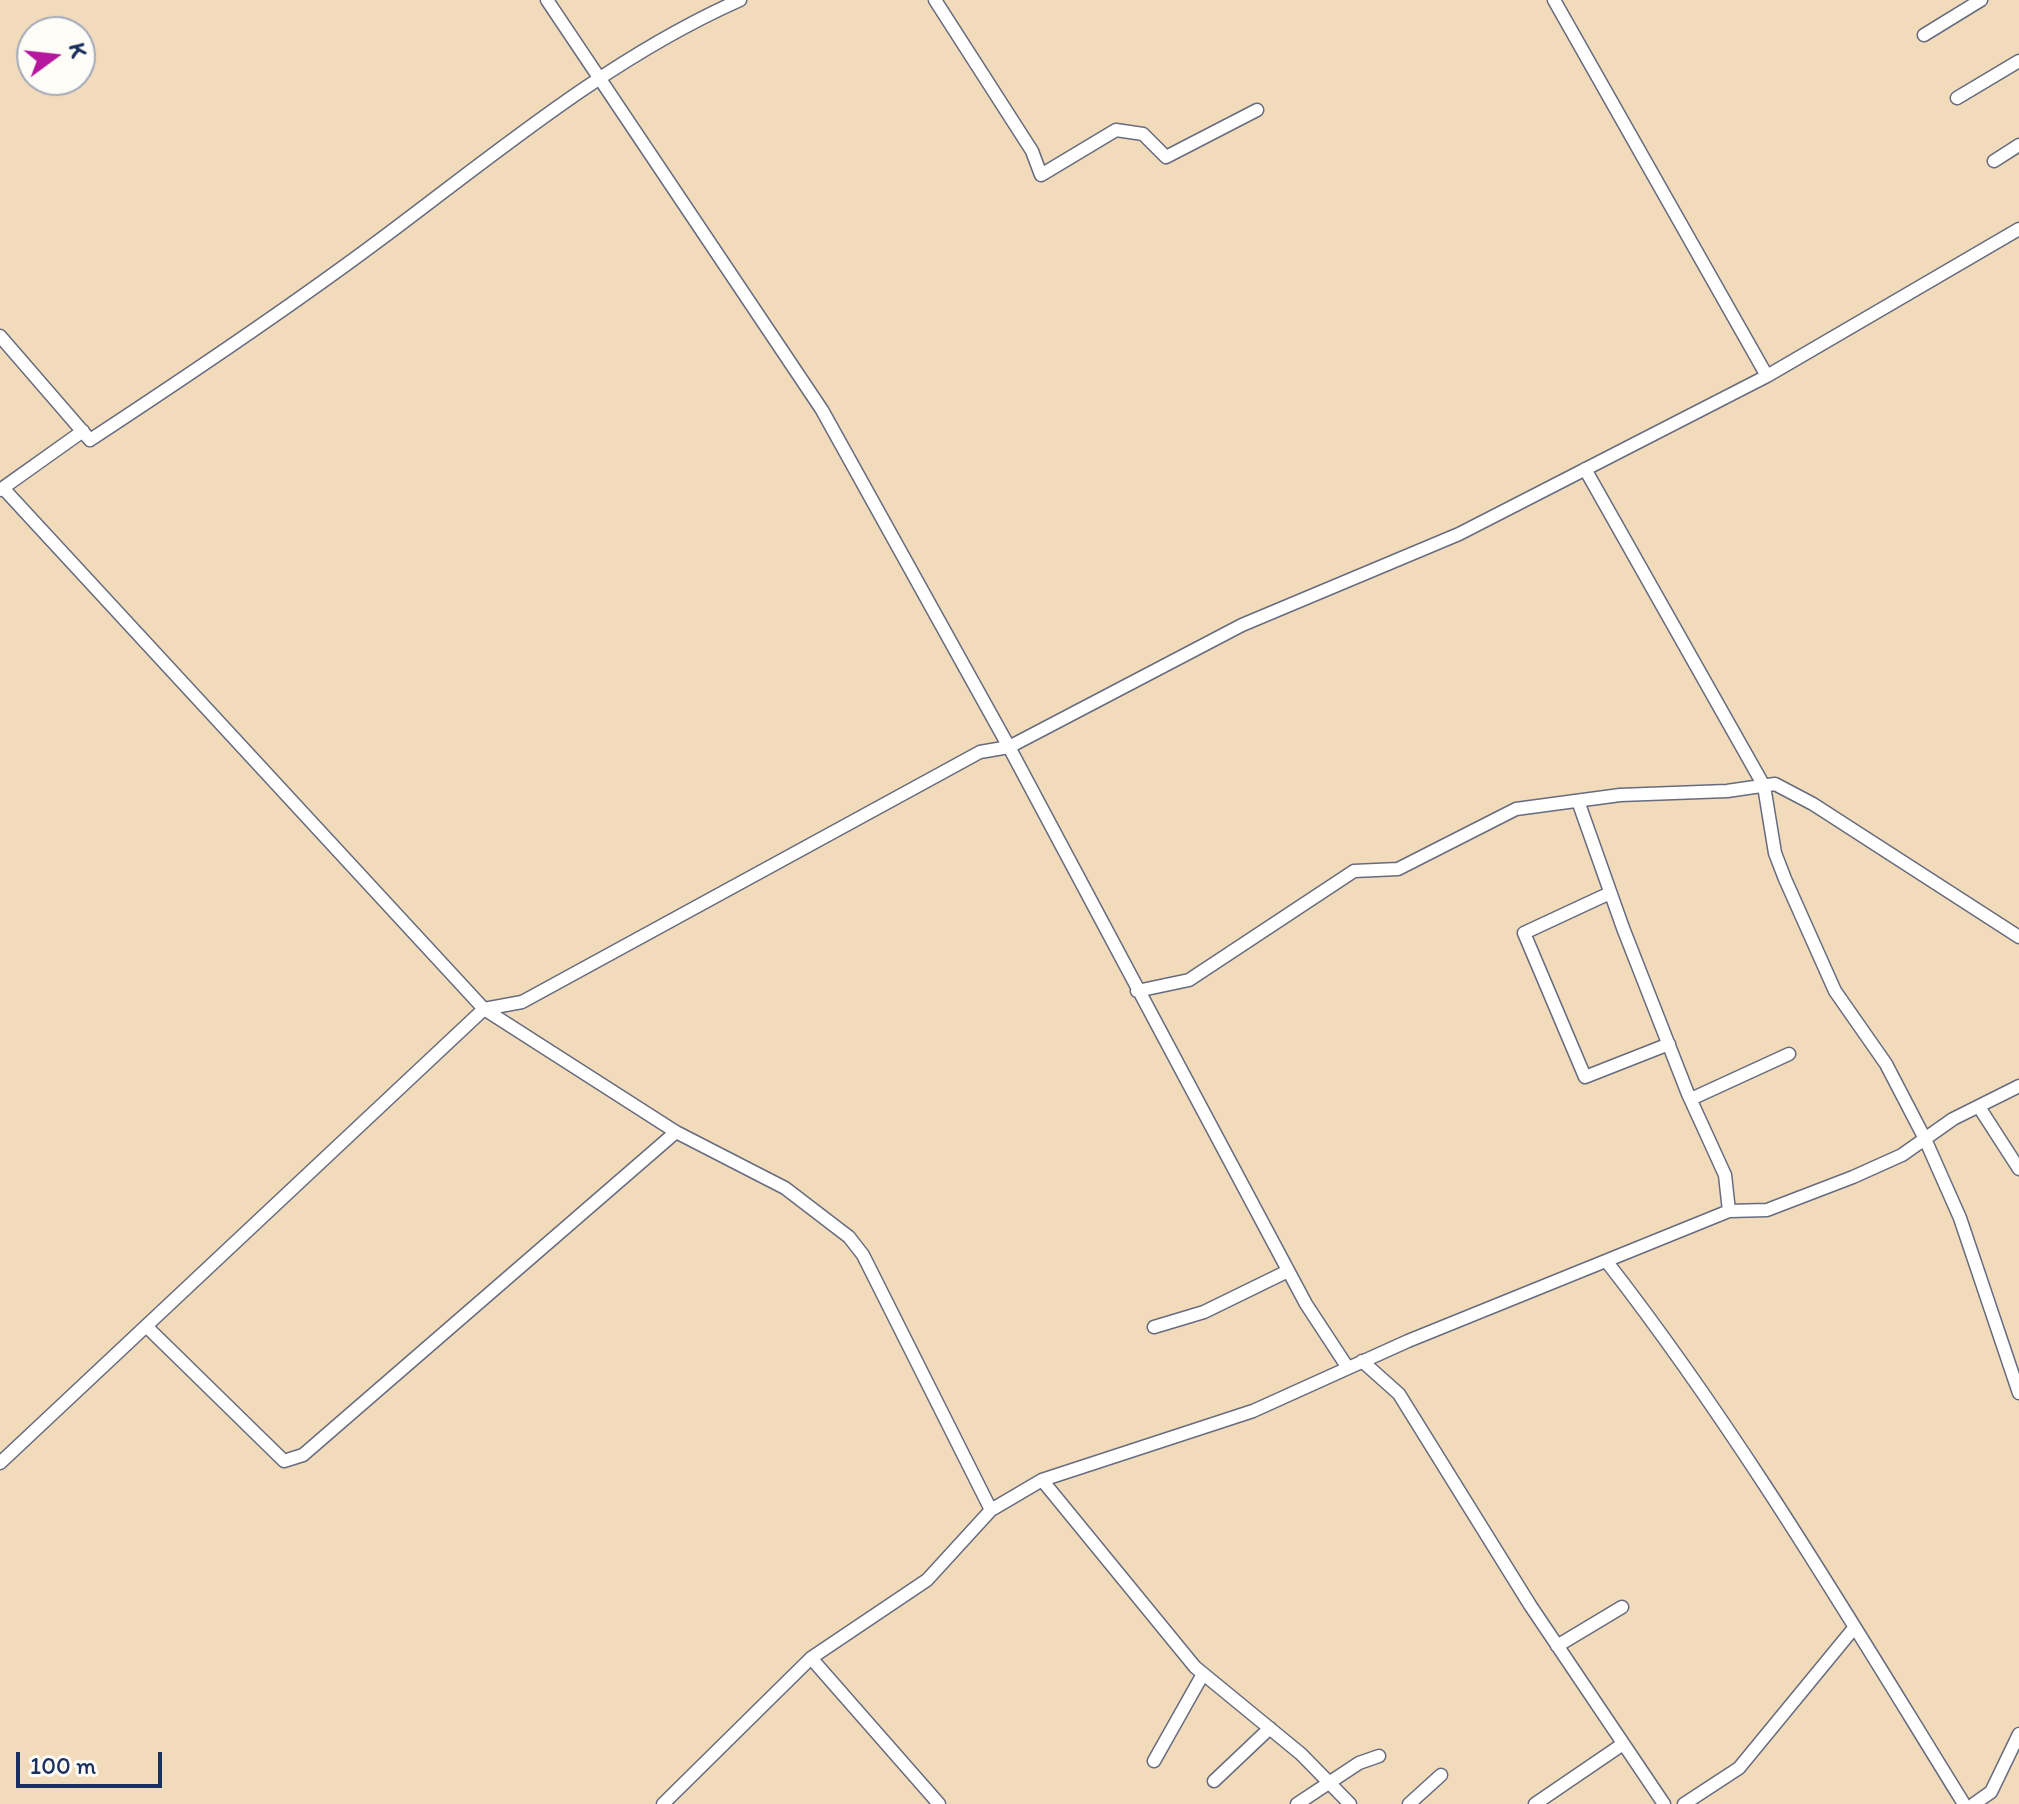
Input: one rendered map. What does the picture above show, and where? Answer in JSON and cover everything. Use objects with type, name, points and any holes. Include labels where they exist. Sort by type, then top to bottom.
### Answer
[{"type":"street","points":[[547,0],[822,410],[1009,747],[1288,1271],[1348,1368]]},
{"type":"street","points":[[0,336],[90,440],[236,344],[600,80],[696,20],[740,0]]},
{"type":"street","points":[[935,0],[1032,151],[1041,175],[1116,130],[1143,134],[1166,157],[1257,110]]},
{"type":"street","points":[[1554,0],[1767,376]]},
{"type":"street","points":[[1924,35],[1981,0]]},
{"type":"street","points":[[1957,98],[2019,61]]},
{"type":"street","points":[[1994,161],[2019,145]]},
{"type":"street","points":[[0,1463],[484,1009],[522,1002],[980,752],[1009,747],[1242,625],[1459,534],[1767,376],[2019,229]]},
{"type":"street","points":[[83,431],[1,489],[484,1009],[676,1132],[785,1188],[849,1237],[863,1255],[991,1510]]},
{"type":"street","points":[[1585,469],[1764,786],[1775,853],[1835,991],[1886,1064],[1925,1139],[1960,1218],[2019,1393]]},
{"type":"street","points":[[1137,991],[1189,980],[1354,871],[1398,869],[1516,809],[1775,784],[1813,804],[2019,937]]},
{"type":"street","points":[[1578,801],[1669,1044],[1725,1175],[1729,1211]]},
{"type":"street","points":[[1610,893],[1524,933],[1585,1077],[1669,1044]]},
{"type":"street","points":[[1691,1099],[1789,1054]]},
{"type":"street","points":[[663,1804],[811,1658],[927,1580],[991,1510],[1042,1480],[1253,1411],[1362,1361],[1729,1211],[1767,1210],[1902,1155],[2019,1086]]},
{"type":"street","points":[[1979,1107],[2019,1169]]},
{"type":"street","points":[[146,1326],[284,1461],[303,1455],[676,1132]]},
{"type":"street","points":[[1607,1262],[1670,1342],[1789,1520],[1964,1804]]},
{"type":"street","points":[[1154,1327],[1204,1312],[1288,1271]]},
{"type":"street","points":[[1362,1361],[1399,1394],[1557,1646],[1664,1804]]},
{"type":"street","points":[[1042,1480],[1203,1674],[1270,1728],[1350,1804]]},
{"type":"street","points":[[1557,1646],[1622,1607]]},
{"type":"street","points":[[1684,1804],[1739,1768],[1854,1628]]},
{"type":"street","points":[[811,1658],[939,1804]]},
{"type":"street","points":[[1154,1761],[1203,1674]]},
{"type":"street","points":[[1214,1781],[1270,1728]]},
{"type":"street","points":[[1974,1804],[1991,1792],[2019,1734]]},
{"type":"street","points":[[1535,1804],[1623,1744]]},
{"type":"street","points":[[1297,1804],[1359,1763],[1379,1756]]},
{"type":"street","points":[[1409,1804],[1441,1775]]}]
